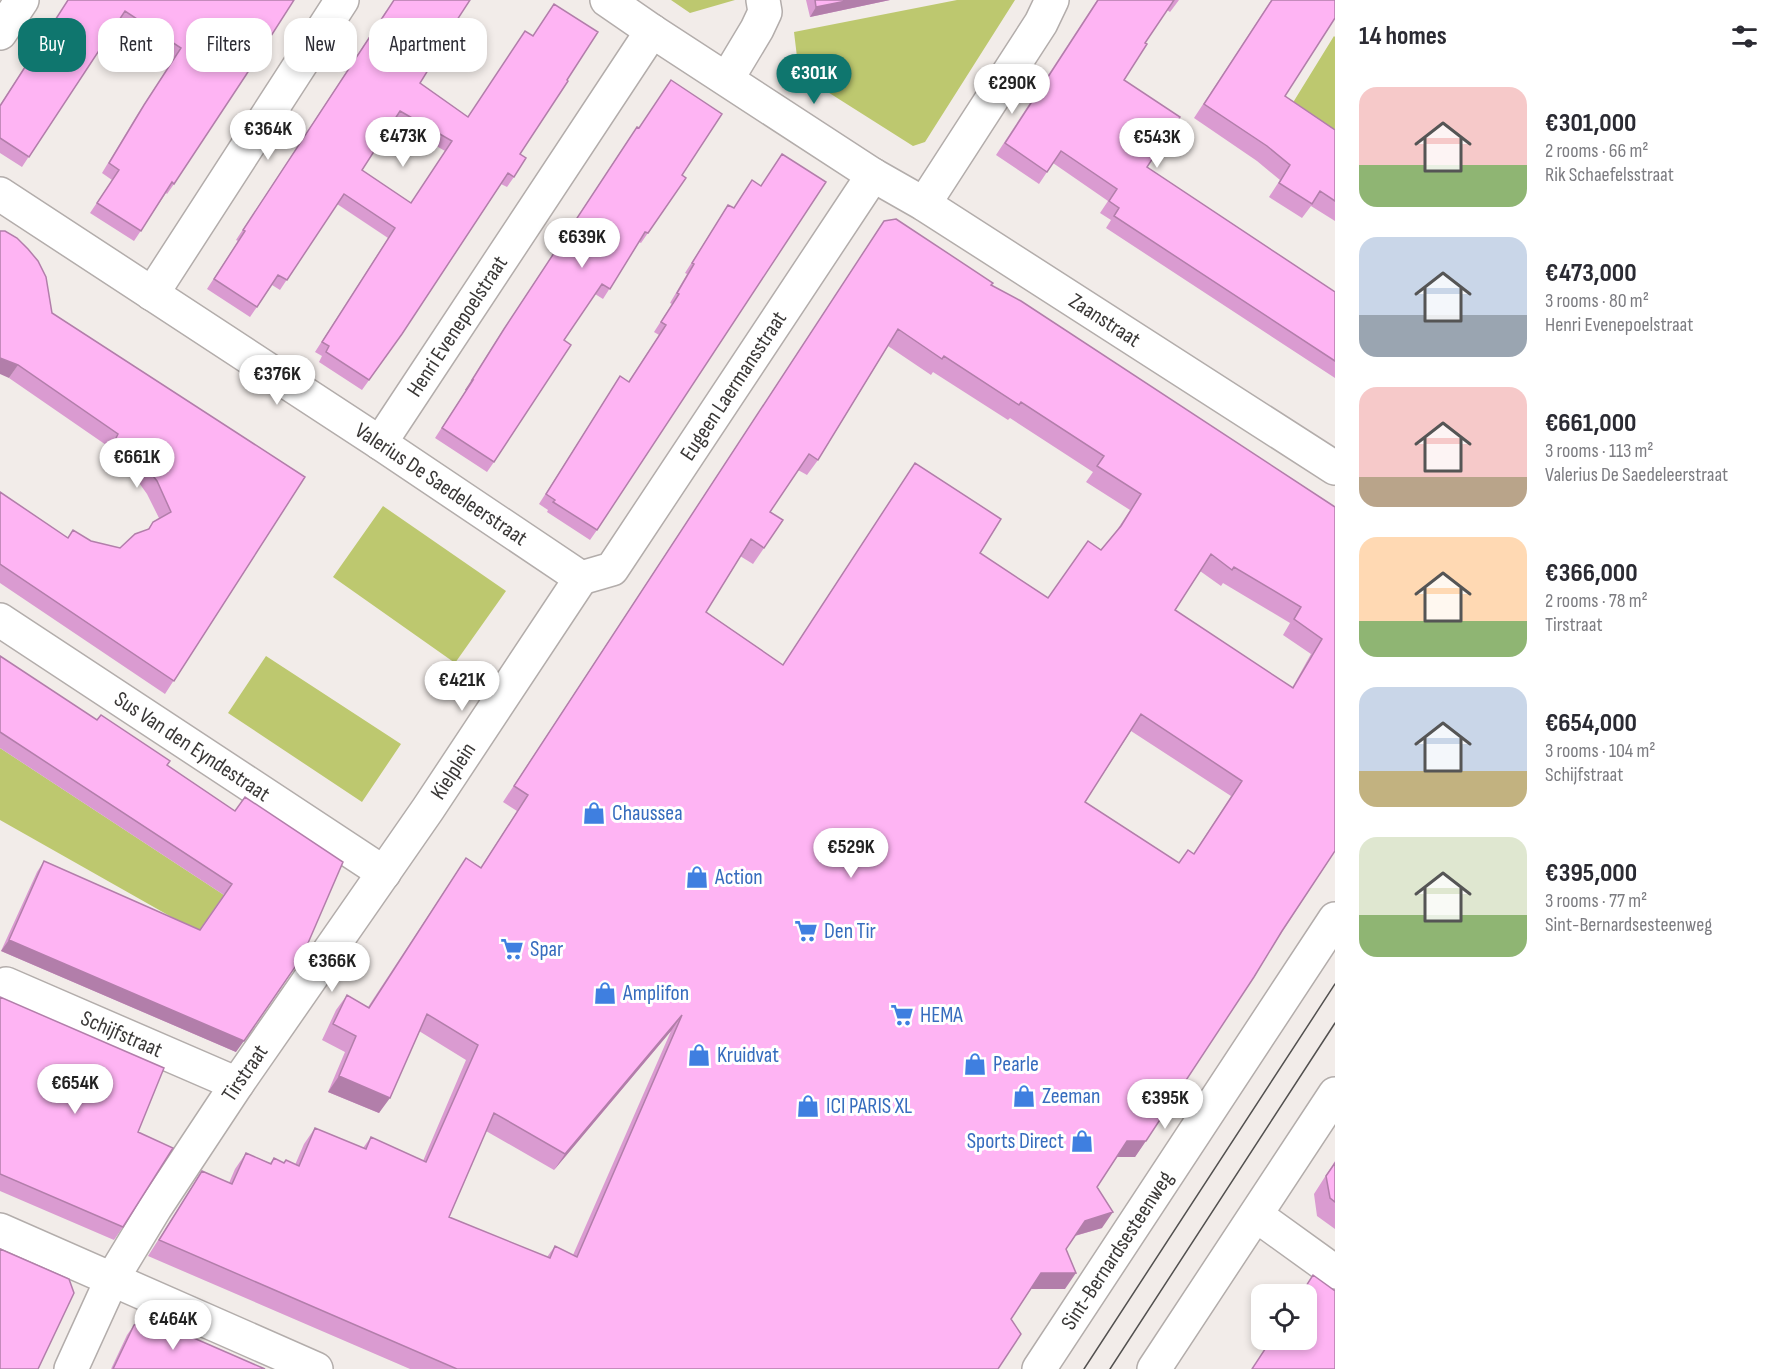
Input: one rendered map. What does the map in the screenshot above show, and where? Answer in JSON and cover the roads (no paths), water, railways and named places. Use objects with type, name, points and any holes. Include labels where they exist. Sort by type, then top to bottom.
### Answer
[{"type":"street","points":[[0,33],[22,0]]},
{"type":"street","points":[[152,294],[342,0]]},
{"type":"street","name":"Zaanstraat","points":[[607,0],[873,175],[924,204],[1335,468]]},
{"type":"street","points":[[727,79],[765,12],[763,0]]},
{"type":"street","points":[[924,204],[1041,23],[1052,0]]},
{"type":"street","name":"Henri Evenepoelstraat","points":[[380,443],[652,31]]},
{"type":"street","name":"Eugeen Laermansstraat","points":[[580,578],[612,569],[873,175]]},
{"type":"street","name":"Valerius De Saedeleerstraat","points":[[0,194],[380,443],[580,578]]},
{"type":"street","name":"Kielplein","points":[[384,873],[580,578]]},
{"type":"street","name":"Sus Van den Eyndestraat","points":[[0,620],[384,873]]},
{"type":"street","name":"Tirstraat","points":[[71,1369],[112,1279],[155,1208],[237,1084],[384,873]]},
{"type":"street","name":"Sint-Bernardsesteenweg","points":[[1039,1369],[1335,919]]},
{"type":"street","name":"Schijfstraat","points":[[6,984],[237,1084]]},
{"type":"street","points":[[1154,1369],[1335,1094]]},
{"type":"street","points":[[1256,1215],[1335,1272]]},
{"type":"street","points":[[0,1230],[316,1369]]},
{"type":"tram line","points":[[1084,1369],[1335,984]]},
{"type":"tram line","points":[[1110,1369],[1335,1023]]},
{"type":"place","name":"Chaussea","points":[[594,813]]},
{"type":"place","name":"Action","points":[[697,877]]},
{"type":"place","name":"Den Tir","points":[[806,931]]},
{"type":"place","name":"Spar","points":[[512,949]]},
{"type":"place","name":"Amplifon","points":[[605,993]]},
{"type":"place","name":"HEMA","points":[[902,1015]]},
{"type":"place","name":"Kruidvat","points":[[699,1055]]},
{"type":"place","name":"Pearle","points":[[975,1064]]},
{"type":"place","name":"Zeeman","points":[[1024,1096]]},
{"type":"place","name":"ICI PARIS XL","points":[[808,1106]]},
{"type":"place","name":"Sports Direct","points":[[1082,1141]]}]
